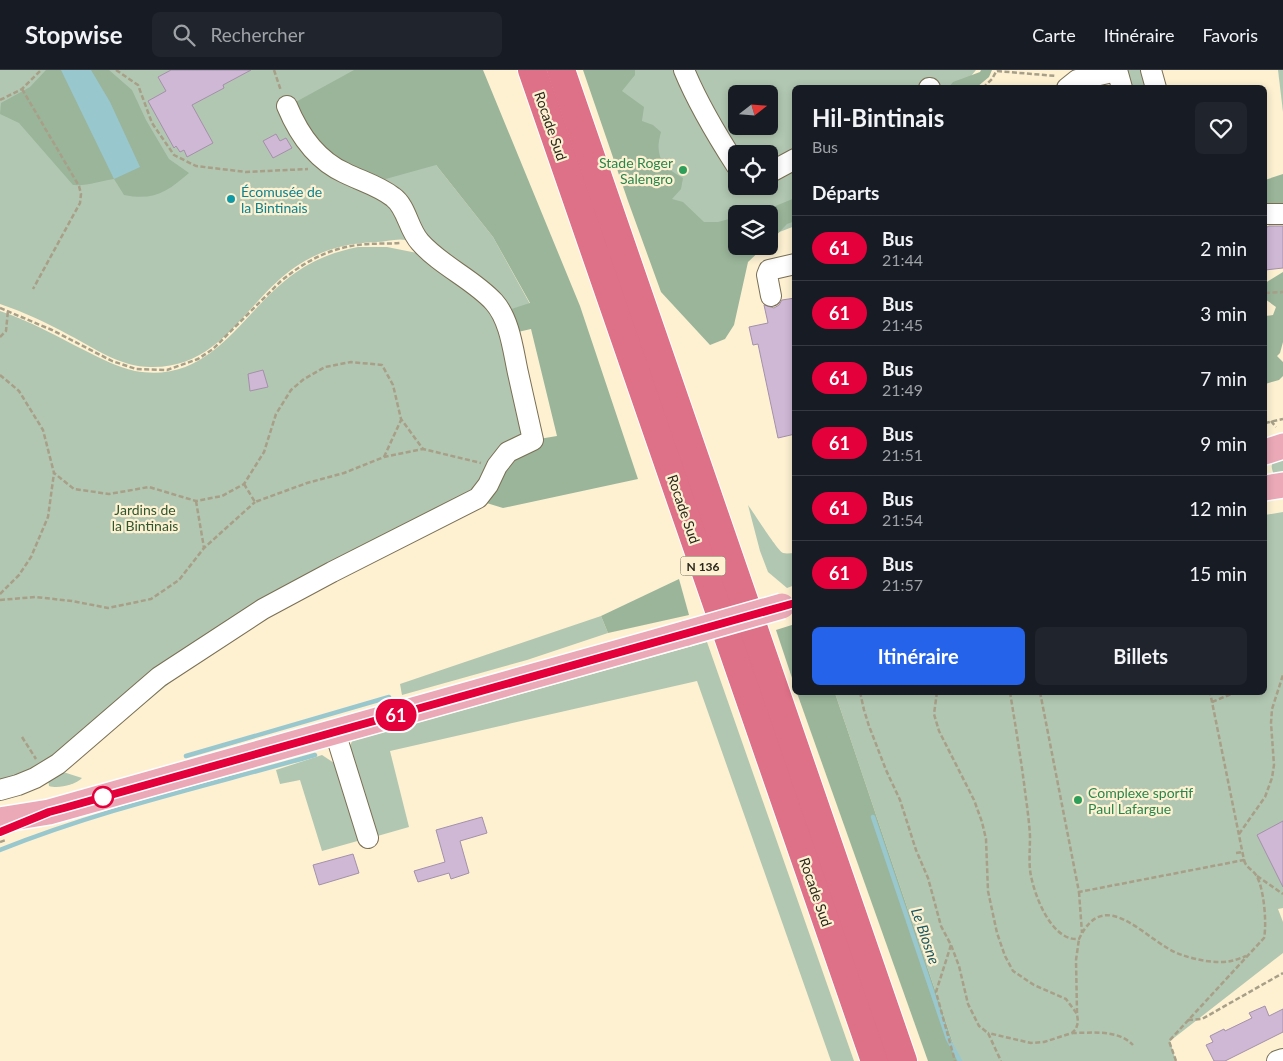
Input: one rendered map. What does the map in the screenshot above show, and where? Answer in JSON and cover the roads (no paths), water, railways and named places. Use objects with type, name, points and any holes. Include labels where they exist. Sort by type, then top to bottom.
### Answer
[{"type":"highway","name":"Rocade Sud","points":[[532,70],[875,1061]]},
{"type":"highway","name":"Rocade Sud","points":[[561,70],[903,1061]]},
{"type":"main road","points":[[1267,451],[1283,446]]},
{"type":"main road","points":[[0,820],[49,812],[789,604]]},
{"type":"main road","points":[[0,832],[49,812]]},
{"type":"street","points":[[684,70],[693,92],[728,152]]},
{"type":"street","points":[[1151,70],[1155,85]]},
{"type":"street","points":[[1074,79],[1118,76]]},
{"type":"street","points":[[0,790],[18,785],[44,772],[70,755],[159,677],[296,590],[478,498],[488,485],[497,466],[508,452],[533,440],[509,334],[504,320],[493,302],[418,241],[401,206],[394,198],[383,190],[333,168],[316,153],[294,124],[287,106]]},
{"type":"street","points":[[778,168],[792,161]]},
{"type":"street","points":[[1267,214],[1283,214]]},
{"type":"street","points":[[771,296],[767,275],[769,270],[792,265]]},
{"type":"street","points":[[335,732],[368,838]]},
{"type":"street","points":[[1277,1061],[1283,1059]]},
{"type":"water","points":[[61,70],[91,70],[110,102],[140,167],[114,179]]},
{"type":"waterway","points":[[186,756],[389,697]]},
{"type":"waterway","points":[[0,850],[77,822],[156,798],[315,755]]},
{"type":"waterway","name":"Le Blosne","points":[[873,817],[948,1039],[960,1061]]},
{"type":"place","name":"Stade Roger Salengro","points":[[683,170]]},
{"type":"place","name":"Écomusée de la Bintinais","points":[[231,199]]},
{"type":"place","name":"Complexe sportif Paul Lafargue","points":[[1078,800]]},
{"type":"park label","name":"Jardins de la Bintinais","points":[[145,518]]}]
